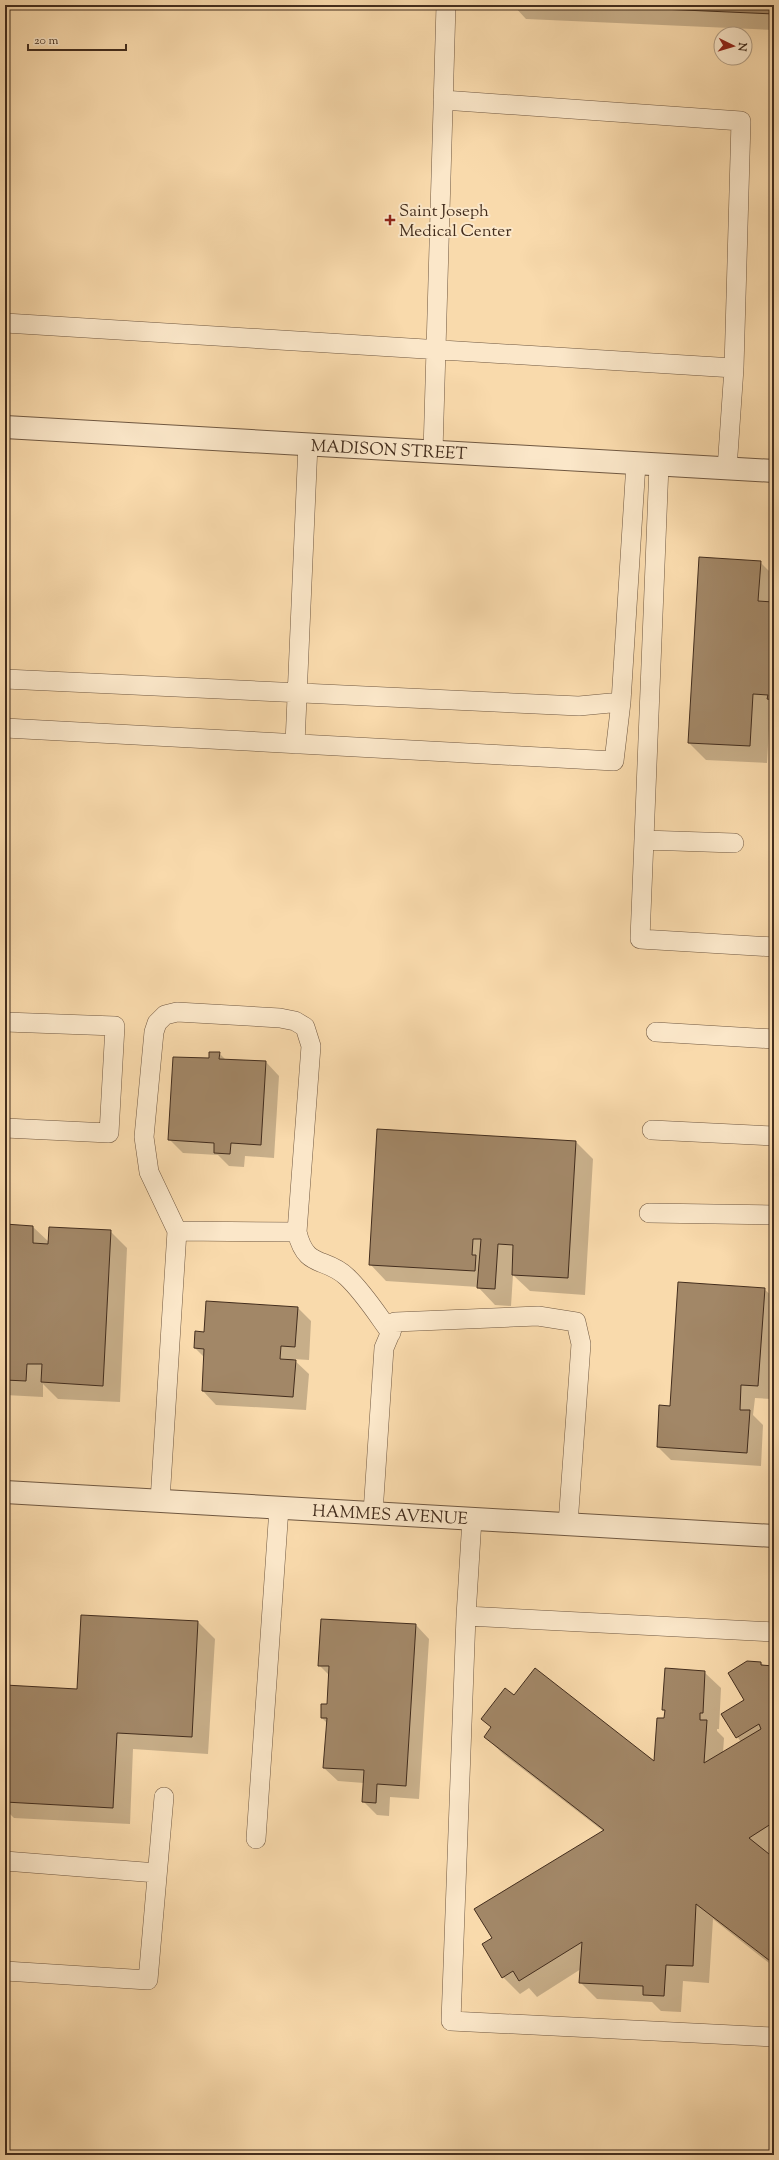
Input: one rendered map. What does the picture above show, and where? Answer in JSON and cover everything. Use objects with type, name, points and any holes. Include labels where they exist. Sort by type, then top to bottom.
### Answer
[{"type":"street","name":"MADISON STREET","points":[[5,427],[774,471]]},
{"type":"street","name":"HAMMES AVENUE","points":[[5,1492],[774,1536]]},
{"type":"lane","points":[[433,452],[446,5]]},
{"type":"lane","points":[[443,100],[741,121],[734,368],[727,469]]},
{"type":"lane","points":[[5,323],[436,348],[734,368]]},
{"type":"lane","points":[[295,744],[308,444]]},
{"type":"lane","points":[[5,728],[614,761],[621,702],[636,463]]},
{"type":"lane","points":[[659,465],[640,940],[774,947]]},
{"type":"lane","points":[[5,679],[298,694],[579,706],[621,702]]},
{"type":"lane","points":[[644,840],[734,843]]},
{"type":"lane","points":[[160,1501],[177,1230],[149,1172],[144,1136],[154,1032],[157,1023],[166,1015],[177,1012],[280,1018],[295,1021],[305,1027],[311,1046],[297,1232],[300,1245],[306,1254],[345,1275],[359,1290],[391,1332]]},
{"type":"lane","points":[[5,1022],[115,1026],[109,1133],[5,1128]]},
{"type":"lane","points":[[656,1032],[774,1039]]},
{"type":"lane","points":[[652,1130],[774,1136]]},
{"type":"lane","points":[[649,1213],[774,1214]]},
{"type":"lane","points":[[177,1230],[297,1232]]},
{"type":"lane","points":[[372,1513],[384,1348],[395,1322],[538,1316],[576,1322],[581,1344],[568,1524]]},
{"type":"lane","points":[[256,1839],[279,1508]]},
{"type":"lane","points":[[472,1519],[466,1616],[451,2021],[774,2037]]},
{"type":"lane","points":[[466,1616],[774,1632]]},
{"type":"lane","points":[[5,1971],[148,1980],[164,1797]]},
{"type":"lane","points":[[5,1861],[157,1873]]},
{"type":"building","points":[[570,5],[774,5],[774,14]]},
{"type":"building","points":[[699,557],[761,561],[758,601],[773,602],[774,598],[774,700],[767,699],[768,695],[753,694],[750,746],[688,743]]},
{"type":"building","points":[[209,1052],[220,1052],[219,1059],[266,1061],[261,1145],[231,1143],[230,1154],[214,1153],[214,1143],[168,1140],[173,1057],[209,1058]]},
{"type":"building","points":[[377,1129],[576,1141],[568,1278],[512,1275],[513,1245],[498,1244],[495,1289],[477,1288],[481,1239],[473,1239],[472,1255],[476,1255],[475,1271],[369,1265]]},
{"type":"building","points":[[5,1224],[33,1226],[33,1243],[48,1244],[49,1227],[111,1230],[103,1386],[41,1382],[42,1364],[27,1364],[26,1381],[5,1380]]},
{"type":"building","points":[[678,1282],[765,1288],[758,1386],[741,1385],[740,1410],[750,1410],[747,1453],[657,1447],[659,1405],[670,1406]]},
{"type":"building","points":[[206,1301],[298,1307],[295,1347],[281,1346],[280,1359],[296,1360],[293,1397],[202,1391],[204,1349],[194,1348],[195,1331],[204,1332]]},
{"type":"building","points":[[81,1615],[198,1621],[192,1737],[117,1733],[113,1808],[5,1802],[5,1685],[77,1689]]},
{"type":"building","points":[[321,1619],[416,1624],[406,1786],[377,1784],[376,1803],[362,1802],[364,1770],[323,1768],[327,1718],[321,1718],[321,1704],[327,1704],[329,1666],[318,1666]]},
{"type":"building","points":[[747,1661],[761,1662],[761,1665],[774,1666],[774,1822],[749,1838],[774,1858],[774,1964],[696,1904],[693,1966],[666,1965],[664,1996],[643,1995],[643,1986],[579,1983],[582,1942],[519,1981],[513,1971],[502,1978],[482,1944],[492,1938],[474,1909],[604,1830],[484,1737],[491,1727],[481,1719],[505,1688],[514,1695],[535,1668],[654,1761],[657,1718],[664,1718],[665,1710],[662,1710],[665,1668],[705,1671],[703,1713],[700,1713],[700,1720],[707,1720],[704,1763],[761,1729],[759,1724],[736,1738],[721,1714],[744,1700],[728,1673]]},
{"type":"place","name":"Saint Joseph Medical Center","points":[[390,220]]}]
